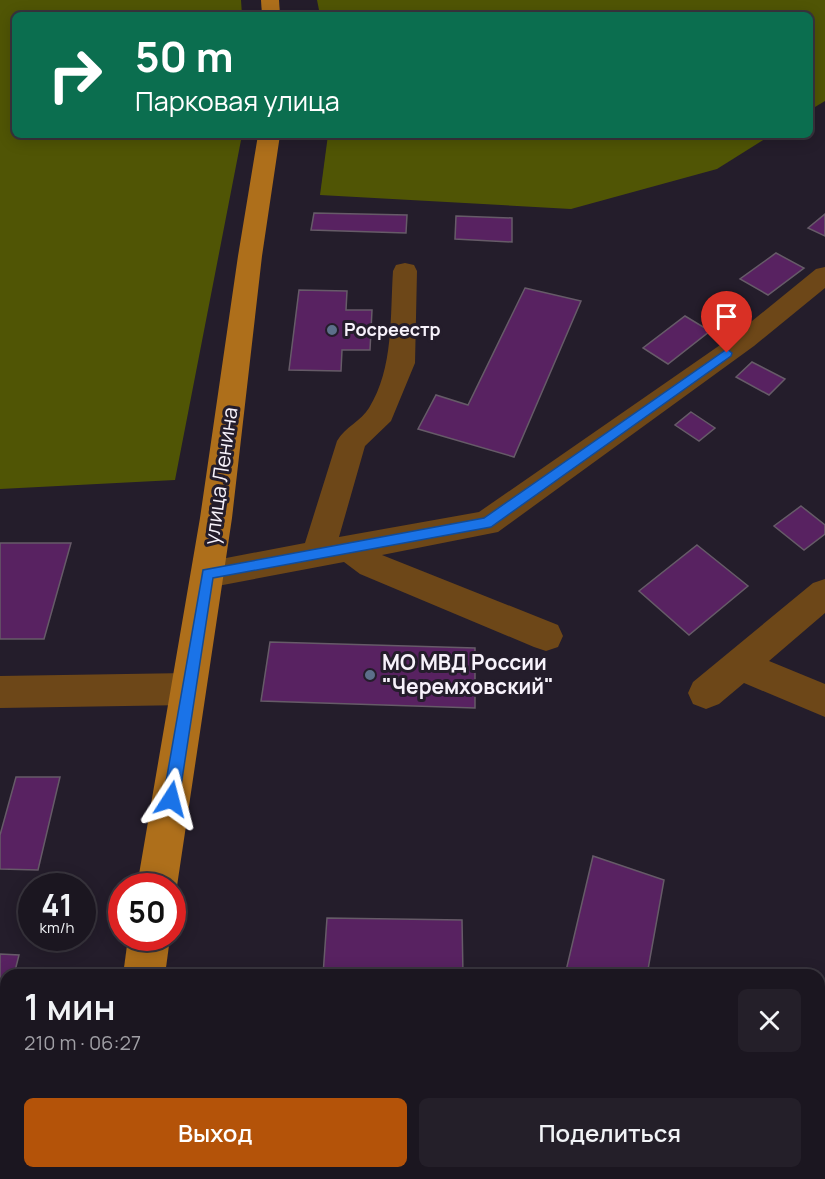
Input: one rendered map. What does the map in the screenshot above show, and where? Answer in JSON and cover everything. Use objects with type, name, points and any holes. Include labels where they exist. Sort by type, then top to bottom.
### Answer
[{"type":"main road","name":"улица Ленина","points":[[159,873],[207,574],[269,138]]},
{"type":"main road","points":[[145,969],[147,951]]},
{"type":"street","points":[[333,551],[352,441],[381,414],[401,363],[405,271]]},
{"type":"street","points":[[207,574],[487,523],[745,340],[825,274]]},
{"type":"street","points":[[333,551],[546,636]]},
{"type":"street","points":[[706,693],[825,593]]},
{"type":"street","points":[[740,665],[825,701]]},
{"type":"street","points":[[0,692],[188,689]]},
{"type":"shaded area","points":[[0,0],[241,0],[242,12],[12,12],[12,138],[241,138],[175,480],[0,489]]},
{"type":"shaded area","points":[[317,0],[825,0],[825,101],[813,108],[813,12],[319,12]]},
{"type":"shaded area","points":[[328,138],[766,138],[717,169],[571,209],[320,195]]},
{"type":"building","points":[[314,213],[407,215],[406,233],[311,230]]},
{"type":"building","points":[[825,214],[825,236],[808,228]]},
{"type":"building","points":[[456,216],[512,218],[512,242],[455,239]]},
{"type":"building","points":[[776,253],[804,268],[768,295],[740,279]]},
{"type":"building","points":[[525,288],[581,301],[514,457],[418,429],[436,395],[468,405]]},
{"type":"building","name":"Росреестр","points":[[299,290],[347,291],[346,310],[372,310],[370,350],[342,350],[341,371],[289,370]]},
{"type":"building","points":[[685,316],[710,331],[668,364],[643,348]]},
{"type":"building","points":[[752,362],[785,379],[769,395],[736,377]]},
{"type":"building","points":[[691,412],[715,428],[699,441],[675,425]]},
{"type":"building","points":[[801,506],[825,525],[825,534],[804,550],[774,526]]},
{"type":"building","points":[[0,543],[71,543],[44,639],[0,639]]},
{"type":"building","points":[[697,545],[748,586],[689,635],[639,591]]},
{"type":"building","name":"МО МВД России \"Черемховский\"","points":[[270,642],[475,648],[475,708],[261,701]]},
{"type":"building","points":[[16,777],[60,777],[38,870],[0,869],[0,835]]},
{"type":"building","points":[[593,856],[664,880],[648,969],[566,969]]},
{"type":"building","points":[[327,918],[462,920],[463,969],[323,969]]},
{"type":"building","points":[[0,954],[19,955],[16,969],[0,969]]},
{"type":"place","name":"Росреестр","points":[[332,330]]},
{"type":"place","name":"МО МВД России \"Черемховский\"","points":[[370,675]]},
{"type":"route","points":[[171,799],[207,574],[487,523],[727,353]]}]
